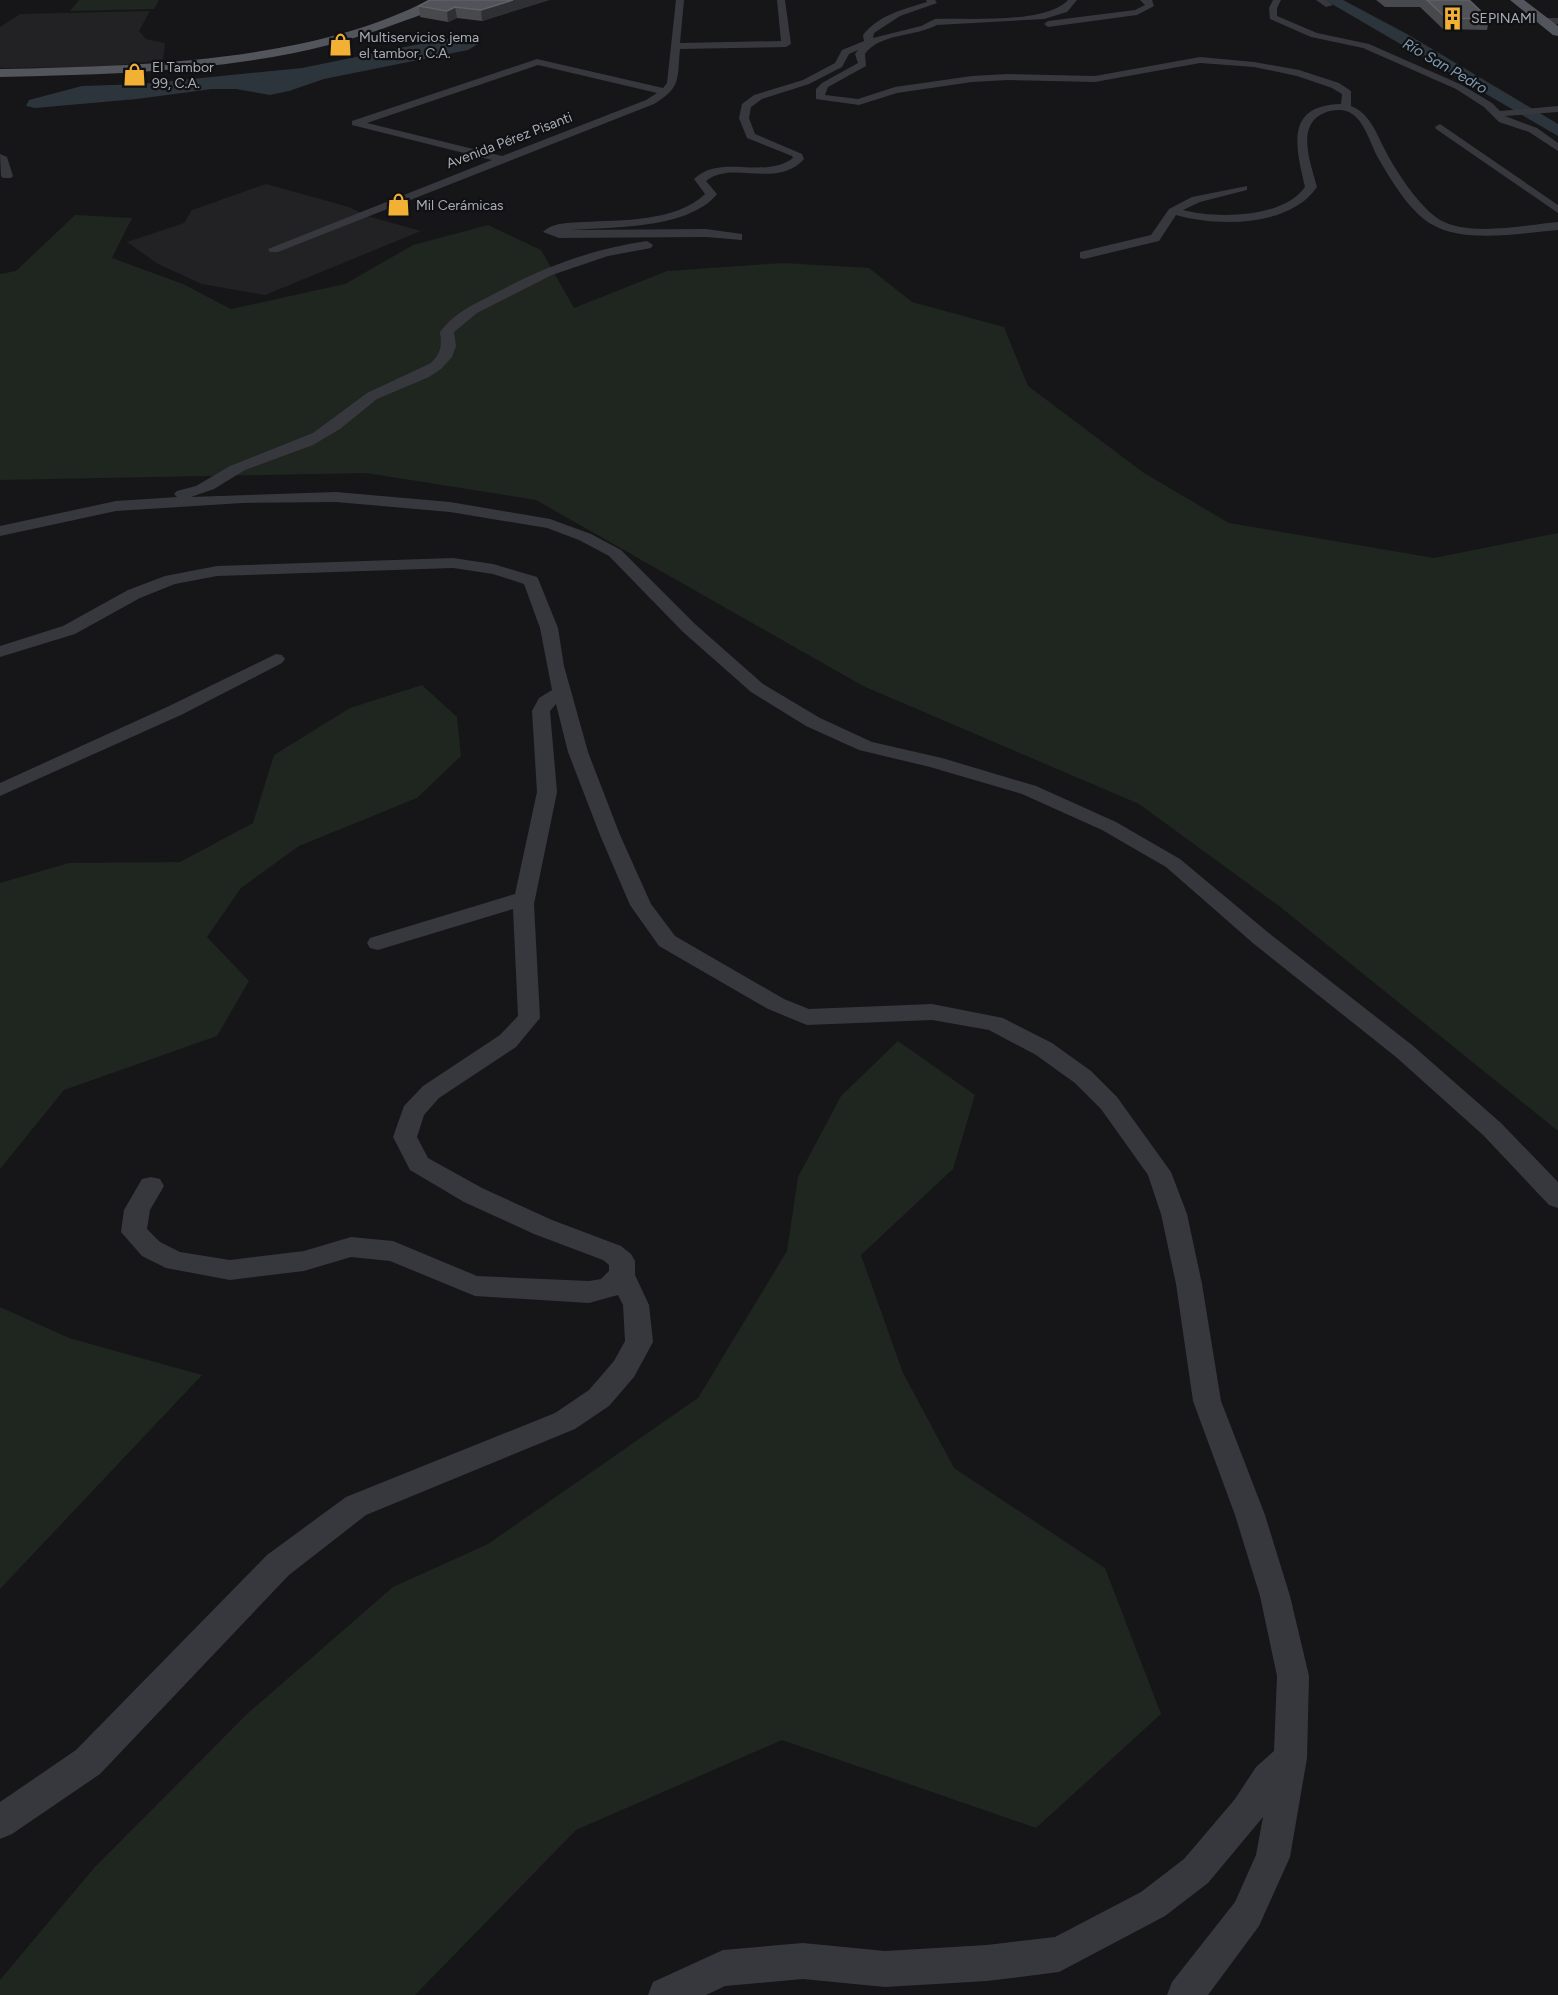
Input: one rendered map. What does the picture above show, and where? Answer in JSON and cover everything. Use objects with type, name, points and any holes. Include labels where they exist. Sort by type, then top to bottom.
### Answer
[{"type":"main road","points":[[384,23],[428,0]]},
{"type":"main road","points":[[0,72],[119,70],[226,59],[322,42],[384,23],[439,0]]},
{"type":"main road","points":[[1516,0],[1558,32]]},
{"type":"street","points":[[500,159],[356,123],[537,62],[665,92],[672,84],[680,0]]},
{"type":"street","points":[[677,45],[786,44],[781,0]]},
{"type":"street","points":[[930,0],[933,3],[897,15],[871,31],[868,35],[869,43],[860,54],[863,64],[825,85],[821,89],[820,97],[859,102],[895,90],[972,79],[1008,77],[1095,79],[1200,60],[1215,60],[1269,67],[1325,82],[1347,93],[1346,108]]},
{"type":"street","points":[[738,237],[720,234],[559,234],[549,232],[558,228],[633,221],[680,213],[698,207],[710,196],[711,194],[700,179],[710,173],[729,170],[777,170],[791,166],[799,159],[797,154],[751,136],[744,118],[746,106],[758,97],[806,82],[839,64],[845,52],[924,28],[935,22],[1018,19],[1064,10],[1073,0]]},
{"type":"street","points":[[1018,19],[1047,24],[1127,14],[1150,6],[1149,2],[1144,0]]},
{"type":"street","points":[[1277,0],[1273,8],[1273,17],[1286,25],[1320,37],[1366,46],[1468,92],[1503,120],[1533,130],[1558,148]]},
{"type":"street","points":[[1543,21],[1558,21]]},
{"type":"street","name":"Avenida Pérez Pisanti","points":[[274,249],[650,102],[665,92]]},
{"type":"street","points":[[1173,211],[1206,218],[1227,218],[1276,211],[1295,203],[1307,194],[1311,187],[1300,141],[1302,128],[1320,110],[1346,108],[1353,110],[1363,119],[1393,172],[1434,221],[1454,228],[1477,231],[1558,226]]},
{"type":"street","points":[[1498,114],[1558,109]]},
{"type":"street","points":[[1440,127],[1558,210]]},
{"type":"street","points":[[0,156],[7,176]]},
{"type":"street","points":[[1084,255],[1155,238],[1161,233],[1164,222],[1173,211],[1196,199],[1243,188]]},
{"type":"street","points":[[165,501],[206,488],[238,468],[296,449],[330,430],[371,396],[423,375],[443,359],[449,350],[450,340],[447,332],[453,322],[523,283],[596,254],[720,234]]},
{"type":"street","points":[[0,531],[116,506],[165,501],[336,497],[427,505],[550,524],[585,537],[615,553],[689,628],[756,688],[813,722],[866,746],[935,762],[1029,790],[1110,826],[1173,863],[1262,939],[1404,1051],[1492,1129],[1558,1198]]},
{"type":"street","points":[[0,652],[69,630],[134,594],[171,580],[217,571],[453,563],[486,566],[509,572],[531,581],[549,628],[578,752],[640,905],[667,941],[776,1004],[807,1017],[932,1012],[995,1023],[1044,1049],[1083,1077],[1109,1103],[1159,1172],[1174,1214],[1189,1284],[1207,1401],[1250,1515],[1275,1596],[1293,1676],[1290,1758],[1273,1857],[1247,1914],[1185,1995]]},
{"type":"street","points":[[0,790],[174,711],[276,659]]},
{"type":"street","points":[[0,1822],[88,1762],[278,1565],[356,1506],[565,1420],[599,1398],[624,1369],[639,1342],[636,1305],[622,1275],[622,1261],[612,1253],[543,1227],[473,1196],[419,1164],[405,1137],[413,1112],[431,1092],[508,1041],[529,1018],[524,898],[547,792],[541,711],[546,702],[562,691]]},
{"type":"street","points":[[378,943],[524,898]]},
{"type":"street","points":[[151,1186],[137,1210],[134,1232],[151,1249],[175,1261],[230,1270],[304,1261],[351,1246],[393,1251],[475,1286],[589,1292],[609,1287],[622,1275]]},
{"type":"street","points":[[666,1995],[723,1968],[803,1961],[885,1969],[987,1963],[1059,1954],[1154,1904],[1196,1871],[1247,1811],[1268,1779],[1290,1758]]},
{"type":"shaded area","points":[[79,0],[159,0],[154,9],[70,11]]},
{"type":"shaded area","points":[[150,11],[139,31],[146,39],[165,43],[163,60],[101,67],[0,68],[0,27],[20,14]]},
{"type":"shaded area","points":[[464,38],[480,43],[468,50],[324,79],[270,95],[236,89],[212,89],[137,99],[35,108],[26,106],[29,100],[82,86],[142,84],[302,68],[444,39]]},
{"type":"shaded area","points":[[266,184],[349,207],[367,216],[421,231],[265,295],[202,284],[158,264],[127,242],[184,223],[192,210]]},
{"type":"shaded area","points":[[75,215],[132,218],[112,258],[183,284],[231,309],[345,284],[413,245],[488,225],[541,250],[574,308],[667,271],[783,263],[869,268],[912,302],[1004,327],[1028,386],[1144,473],[1229,523],[1434,558],[1558,533],[1558,1131],[1279,906],[1139,804],[863,686],[536,500],[366,473],[0,480],[0,274],[16,271]]},
{"type":"shaded area","points":[[422,685],[457,717],[461,756],[417,798],[299,846],[241,888],[207,937],[249,981],[217,1036],[64,1090],[0,1169],[0,883],[69,863],[180,862],[253,823],[274,755],[350,708]]},
{"type":"shaded area","points":[[898,1041],[975,1095],[953,1169],[861,1255],[903,1373],[954,1468],[1105,1568],[1161,1714],[1036,1828],[782,1740],[576,1830],[415,1995],[0,1995],[0,1980],[94,1868],[247,1714],[393,1587],[488,1544],[698,1398],[787,1251],[798,1177],[841,1096]]},
{"type":"shaded area","points":[[0,1307],[69,1338],[202,1375],[0,1589]]},
{"type":"building","points":[[430,0],[513,0],[481,10],[455,7],[447,11],[419,6]]},
{"type":"building","points":[[1427,0],[1469,0],[1489,19],[1446,18]]},
{"type":"waterway","name":"Río San Pedro","points":[[1332,0],[1402,37],[1558,131]]},
{"type":"place","name":"SEPINAMI","points":[[1453,18]]},
{"type":"place","name":"Multiservicios jema el tambor, C.A.","points":[[341,45]]},
{"type":"place","name":"El Tambor 99, C.A.","points":[[134,75]]},
{"type":"place","name":"Mil Cerámicas","points":[[398,205]]}]
